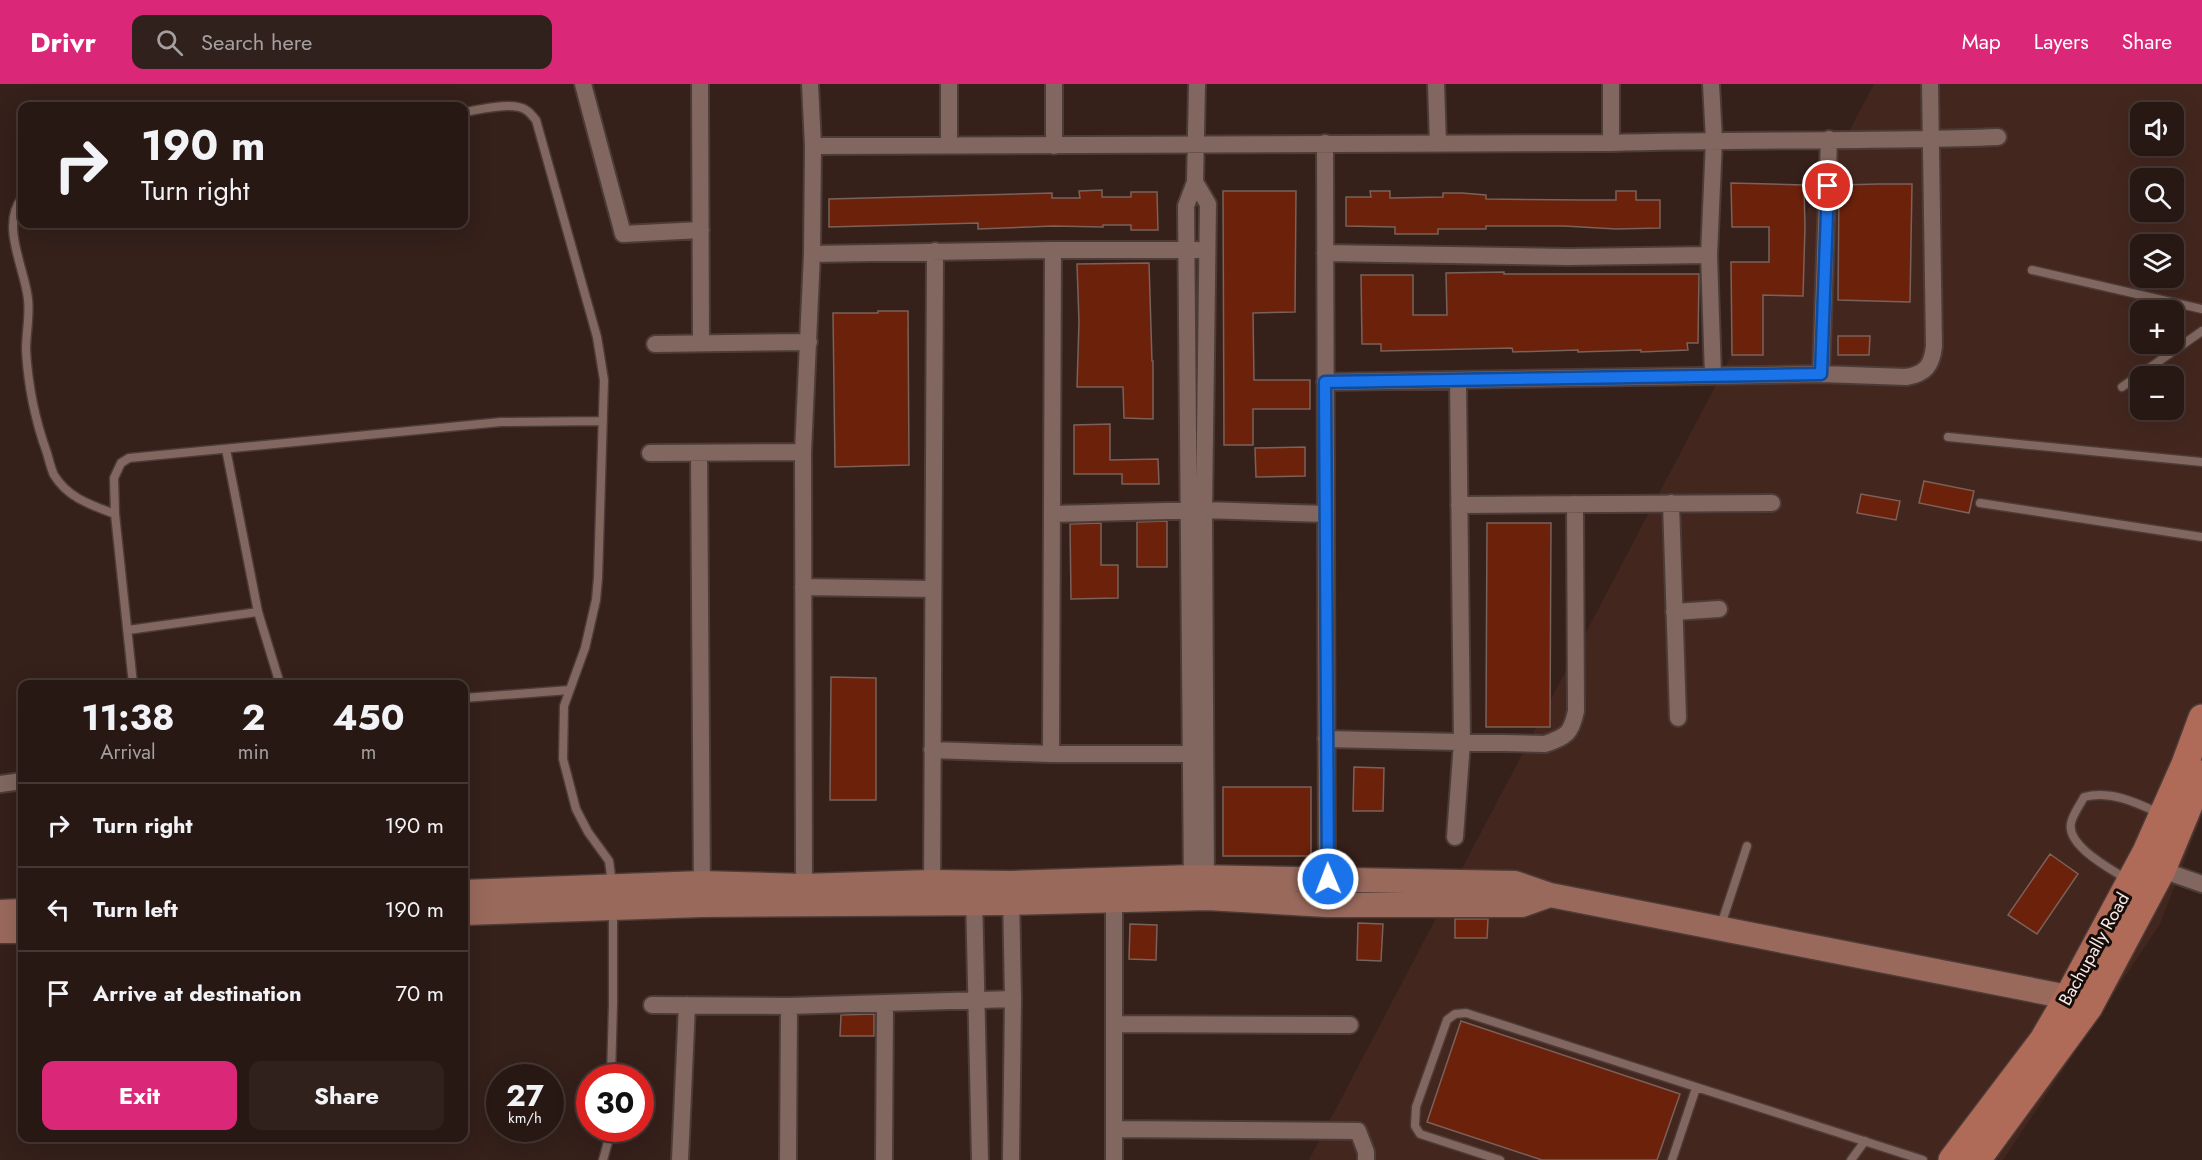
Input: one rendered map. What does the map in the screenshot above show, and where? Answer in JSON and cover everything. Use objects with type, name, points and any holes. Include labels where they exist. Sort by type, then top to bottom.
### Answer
[{"type":"main road","name":"Bachupally Road","points":[[1952,1160],[2043,1040],[2068,997],[2131,881],[2185,764],[2202,718]]},
{"type":"main road","name":"Bachupally Road","points":[[1977,1160],[2089,1007],[2163,870],[2202,774]]},
{"type":"street","points":[[583,84],[623,234],[701,230]]},
{"type":"street","points":[[700,84],[701,343]]},
{"type":"street","points":[[804,896],[803,452],[812,254],[813,146],[810,84]]},
{"type":"street","points":[[949,84],[949,145]]},
{"type":"street","points":[[1054,84],[1054,146]]},
{"type":"street","points":[[1197,84],[1195,182],[1186,206],[1196,510],[1199,888]]},
{"type":"street","points":[[1437,84],[1438,143]]},
{"type":"street","points":[[1611,84],[1611,143]]},
{"type":"street","points":[[1711,84],[1714,140],[1709,255],[1713,376]]},
{"type":"street","points":[[1325,382],[1821,374],[1906,377],[1918,375],[1927,369],[1933,360],[1930,84]]},
{"type":"street","points":[[813,146],[1611,143],[1714,140],[1931,140],[1998,137]]},
{"type":"street","points":[[1821,374],[1829,139]]},
{"type":"street","points":[[1325,143],[1327,905]]},
{"type":"street","points":[[1195,182],[1208,204],[1196,510]]},
{"type":"street","points":[[1052,754],[1053,250]]},
{"type":"street","points":[[812,254],[1206,250]]},
{"type":"street","points":[[932,893],[935,251]]},
{"type":"street","points":[[1325,253],[1568,257],[1709,255]]},
{"type":"street","points":[[655,344],[809,342]]},
{"type":"street","points":[[1455,837],[1461,742],[1458,380]]},
{"type":"street","points":[[650,453],[803,452]]},
{"type":"street","points":[[699,453],[702,894]]},
{"type":"street","points":[[1671,503],[1678,718]]},
{"type":"street","points":[[1459,505],[1772,503]]},
{"type":"street","points":[[1326,739],[1545,744],[1565,737],[1573,727],[1576,711],[1575,504]]},
{"type":"street","points":[[1053,514],[1196,510],[1326,514]]},
{"type":"street","points":[[803,587],[933,589]]},
{"type":"street","points":[[1674,612],[1719,609]]},
{"type":"street","points":[[932,750],[1052,754],[1198,754]]},
{"type":"street","points":[[0,784],[18,782]]},
{"type":"street","points":[[2163,870],[2202,884]]},
{"type":"street","points":[[1011,893],[1199,888],[1328,879],[1515,883],[1550,895],[2068,997]]},
{"type":"street","points":[[468,892],[612,897],[975,892],[1114,899],[1199,888],[1327,905],[1522,905],[1550,895]]},
{"type":"street","points":[[975,892],[980,1160]]},
{"type":"street","points":[[1011,893],[1013,999],[1011,1160]]},
{"type":"street","points":[[468,913],[612,897]]},
{"type":"street","points":[[1114,899],[1114,1160]]},
{"type":"street","points":[[0,912],[18,911]]},
{"type":"street","points":[[0,932],[18,931]]},
{"type":"street","points":[[652,1005],[789,1006],[1013,999]]},
{"type":"street","points":[[884,1160],[885,1003]]},
{"type":"street","points":[[680,1160],[687,1005]]},
{"type":"street","points":[[788,1160],[789,1006]]},
{"type":"street","points":[[1114,1024],[1350,1025]]},
{"type":"street","points":[[1114,1129],[1358,1131],[1366,1152],[1366,1160]]},
{"type":"lane","points":[[468,111],[507,106],[517,107],[528,111],[536,120],[597,336],[604,380],[596,600],[585,648],[564,706],[563,759],[576,808],[588,832],[609,861],[612,897],[611,1064]]},
{"type":"lane","points":[[18,206],[12,227],[28,300],[26,349],[29,382],[45,448],[54,474],[64,488],[79,501],[115,514]]},
{"type":"lane","points":[[2032,270],[2202,309]]},
{"type":"lane","points":[[2122,387],[2202,331]]},
{"type":"lane","points":[[133,680],[115,514],[114,478],[121,464],[129,458],[501,422],[602,421]]},
{"type":"lane","points":[[1948,437],[2202,462]]},
{"type":"lane","points":[[226,449],[258,612],[279,680]]},
{"type":"lane","points":[[1980,503],[2202,537]]},
{"type":"lane","points":[[128,630],[258,612]]},
{"type":"lane","points":[[468,698],[569,690]]},
{"type":"lane","points":[[2131,881],[2095,858],[2071,834],[2071,822],[2076,811],[2084,797],[2096,794],[2127,800],[2162,814]]},
{"type":"lane","points":[[1720,929],[1747,846]]},
{"type":"lane","points":[[1500,1160],[1420,1134],[1415,1126],[1416,1107],[1447,1020],[1455,1014],[1466,1013],[1923,1160]]},
{"type":"lane","points":[[1672,1160],[1696,1088]]},
{"type":"lane","points":[[1851,1160],[1865,1141]]},
{"type":"lane","points":[[603,1160],[608,1142]]},
{"type":"shaded area","points":[[1874,84],[2202,84],[2202,815],[2160,924],[2003,1160],[1309,1160]]},
{"type":"building","points":[[1731,183],[1804,185],[1803,296],[1763,295],[1763,355],[1732,355],[1731,262],[1769,262],[1769,227],[1732,227]]},
{"type":"building","points":[[1912,184],[1910,302],[1838,300],[1839,185]]},
{"type":"building","points":[[1102,190],[1102,197],[1131,197],[1131,192],[1157,192],[1158,230],[1131,230],[1131,225],[978,229],[978,223],[829,227],[829,199],[1052,193],[1052,198],[1080,198],[1079,191]]},
{"type":"building","points":[[1223,191],[1296,191],[1295,312],[1253,313],[1254,380],[1310,380],[1310,409],[1253,409],[1253,445],[1224,445]]},
{"type":"building","points":[[1370,191],[1390,191],[1390,198],[1443,197],[1443,193],[1462,193],[1486,195],[1486,199],[1616,200],[1616,191],[1636,191],[1636,200],[1660,200],[1660,228],[1486,226],[1486,229],[1438,229],[1438,234],[1395,234],[1395,227],[1346,226],[1346,197],[1371,197]]},
{"type":"building","points":[[1149,263],[1153,419],[1124,418],[1123,387],[1077,387],[1079,322],[1077,264]]},
{"type":"building","points":[[1504,272],[1504,274],[1699,274],[1698,343],[1687,343],[1688,350],[1641,352],[1641,350],[1578,352],[1578,350],[1513,352],[1512,348],[1381,351],[1381,344],[1362,344],[1361,275],[1413,275],[1413,315],[1447,315],[1446,273]]},
{"type":"building","points":[[878,311],[908,311],[909,465],[835,467],[833,313],[878,313]]},
{"type":"building","points":[[1838,336],[1870,336],[1869,355],[1838,355]]},
{"type":"building","points":[[1110,424],[1110,460],[1158,459],[1159,484],[1122,484],[1122,474],[1074,474],[1074,425]]},
{"type":"building","points":[[1305,447],[1305,476],[1256,477],[1255,448]]},
{"type":"building","points":[[1924,481],[1974,491],[1969,513],[1919,503]]},
{"type":"building","points":[[1861,494],[1900,501],[1896,520],[1857,513]]},
{"type":"building","points":[[1167,521],[1167,567],[1137,567],[1137,522]]},
{"type":"building","points":[[1101,523],[1101,565],[1118,565],[1118,598],[1071,599],[1070,524]]},
{"type":"building","points":[[1487,523],[1551,523],[1550,727],[1486,727]]},
{"type":"building","points":[[831,677],[876,678],[876,800],[830,800]]},
{"type":"building","points":[[1354,767],[1384,768],[1383,811],[1353,811]]},
{"type":"building","points":[[1223,787],[1311,787],[1311,856],[1223,856]]},
{"type":"building","points":[[2050,854],[2078,874],[2037,934],[2008,915]]},
{"type":"building","points":[[1455,919],[1488,919],[1487,938],[1455,938]]},
{"type":"building","points":[[1358,923],[1383,924],[1381,961],[1357,960]]},
{"type":"building","points":[[1130,924],[1157,925],[1156,960],[1129,959]]},
{"type":"building","points":[[874,1014],[874,1036],[840,1036],[841,1015]]},
{"type":"building","points":[[1461,1021],[1680,1094],[1657,1160],[1542,1160],[1427,1122]]},
{"type":"route","points":[[1328,879],[1325,382],[1821,374],[1828,186]]}]
